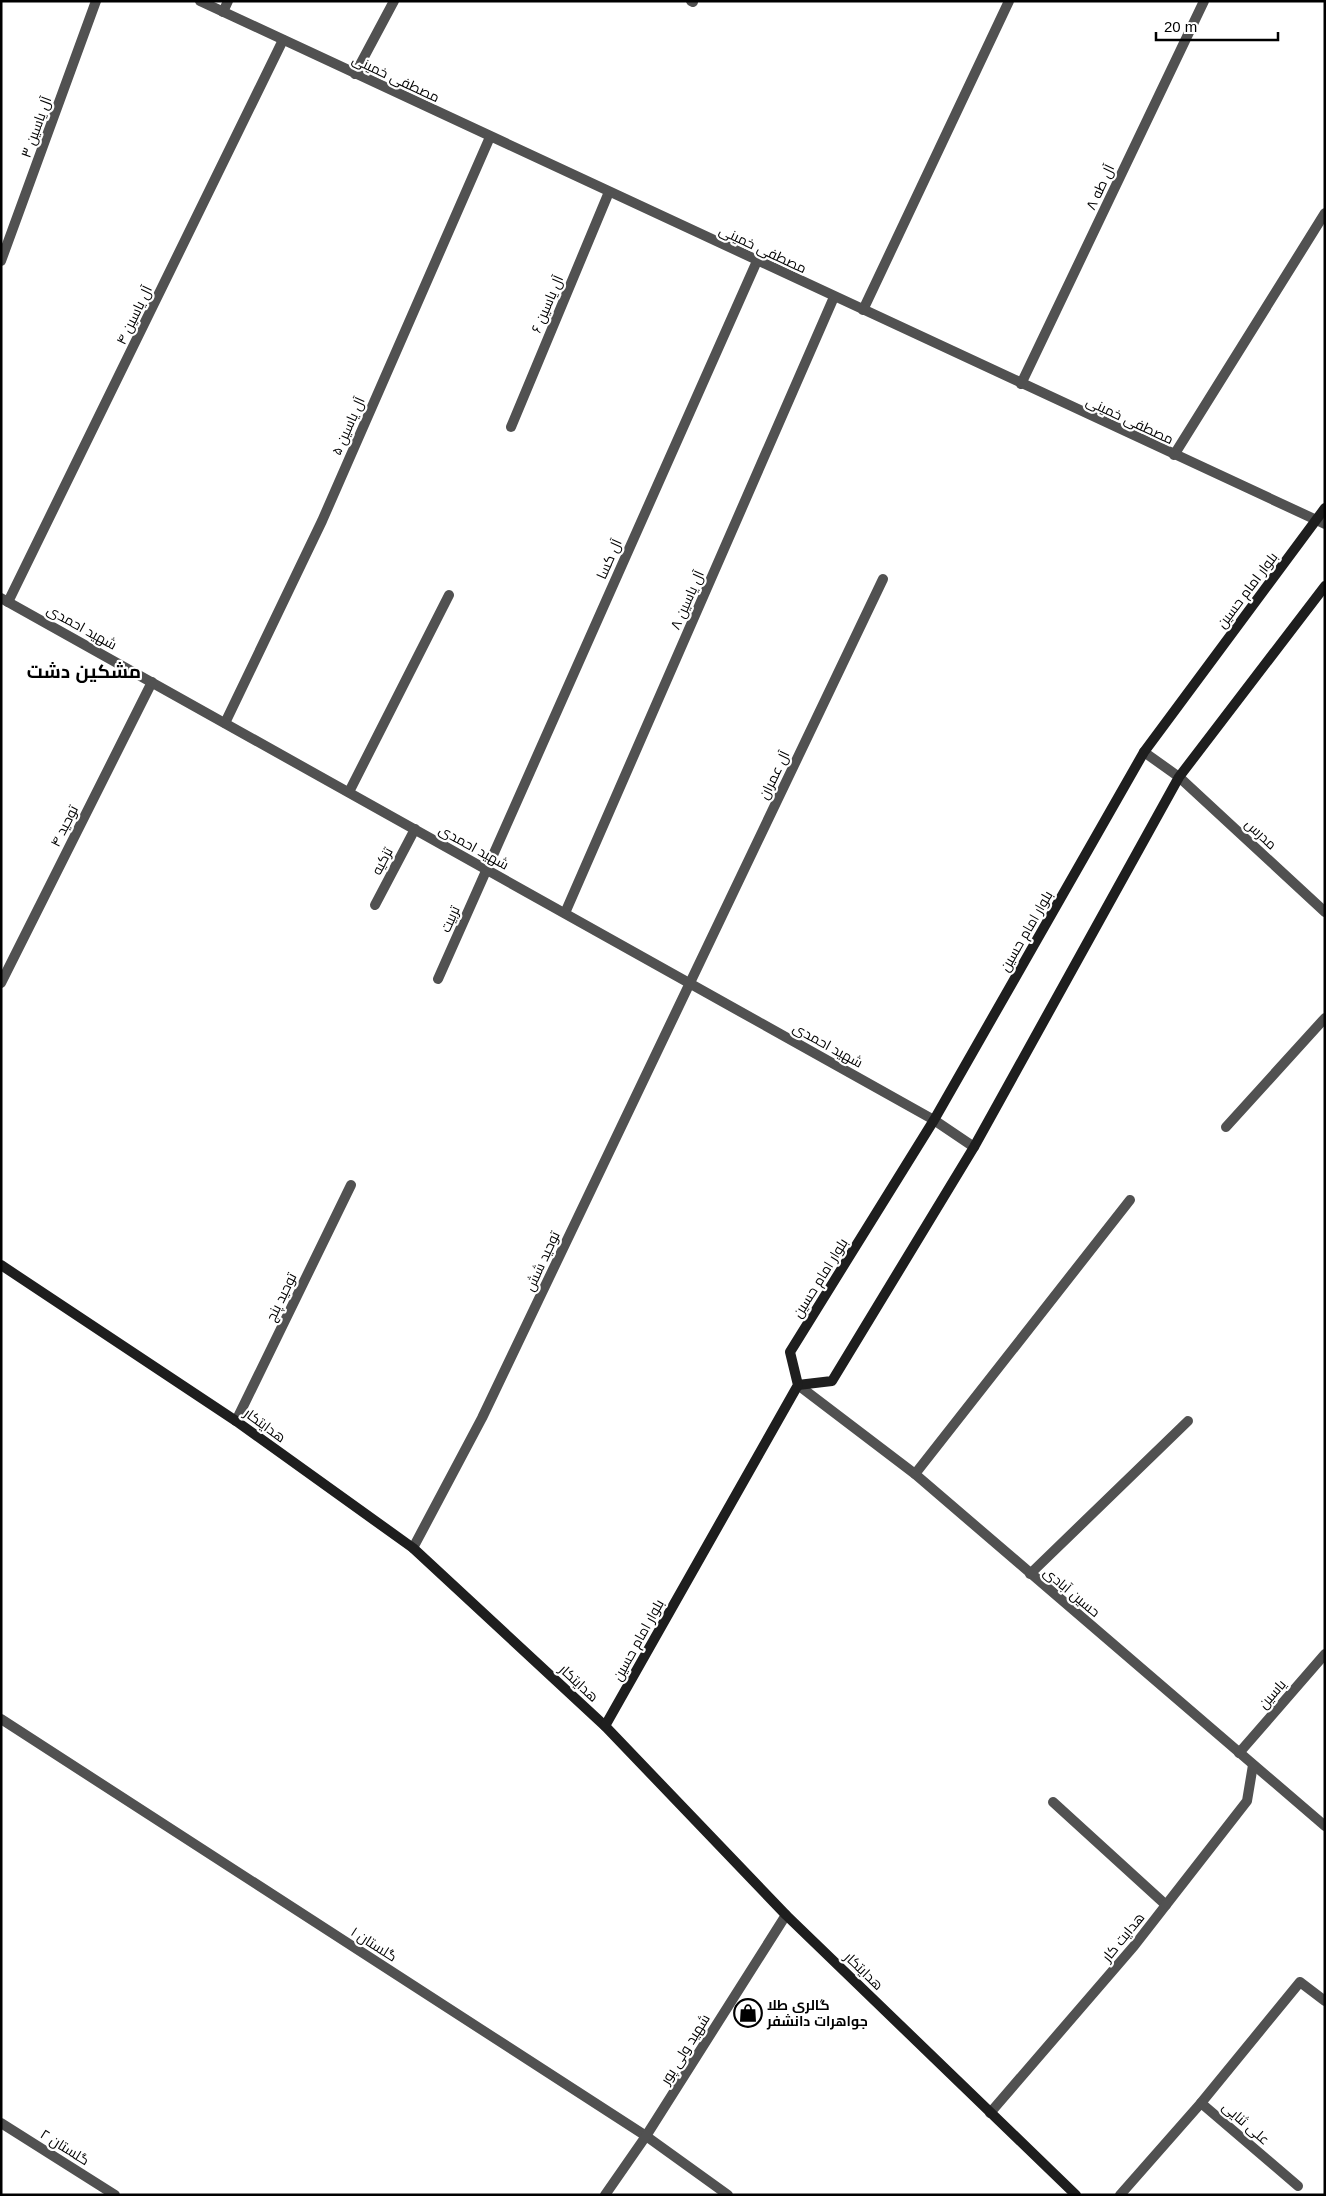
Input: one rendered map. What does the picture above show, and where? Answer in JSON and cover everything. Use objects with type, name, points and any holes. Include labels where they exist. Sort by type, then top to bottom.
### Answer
[{"type":"main road","name":"بلوار امام حسین","points":[[605,1726],[798,1385],[790,1352],[934,1120],[1144,752],[1320,522],[1325,508]]},
{"type":"main road","points":[[798,1385],[832,1382],[974,1147],[1179,778],[1325,586]]},
{"type":"main road","name":"هدایتکار","points":[[1,1265],[236,1421],[413,1548],[605,1726],[786,1915],[1076,2195]]},
{"type":"street","name":"آل یاسین ۳","points":[[1,261],[96,1]]},
{"type":"street","name":"مصطفی خمینی","points":[[200,1],[1320,522]]},
{"type":"street","points":[[223,12],[228,1]]},
{"type":"street","points":[[355,74],[394,1]]},
{"type":"street","points":[[863,310],[1009,1]]},
{"type":"street","name":"آل طه ۸","points":[[1021,384],[1204,1]]},
{"type":"street","name":"آل یاسین ۴","points":[[5,600],[283,40]]},
{"type":"street","name":"آل یاسین ۵","points":[[225,723],[322,521],[490,137]]},
{"type":"street","name":"آل یاسین ۶","points":[[511,426],[609,192]]},
{"type":"street","points":[[1174,455],[1325,213]]},
{"type":"street","name":"آل کسا","points":[[486,869],[757,261]]},
{"type":"street","name":"آل یاسین ۸","points":[[565,913],[834,297]]},
{"type":"street","name":"آل عمران","points":[[690,983],[882,579]]},
{"type":"street","points":[[349,792],[449,595]]},
{"type":"street","name":"شهید احمدی","points":[[5,600],[934,1120],[974,1147]]},
{"type":"street","name":"توحید ۴","points":[[1,983],[152,682]]},
{"type":"street","name":"مدرس","points":[[1144,752],[1179,778],[1325,912]]},
{"type":"street","name":"تزکیه","points":[[375,905],[414,829]]},
{"type":"street","name":"تربیت","points":[[438,979],[486,869]]},
{"type":"street","name":"توحید شش","points":[[413,1548],[482,1418],[690,983]]},
{"type":"street","points":[[1226,1127],[1325,1018]]},
{"type":"street","name":"توحید پنج","points":[[236,1421],[351,1185]]},
{"type":"street","points":[[915,1474],[1130,1200]]},
{"type":"street","name":"حسین آبادی","points":[[798,1385],[915,1474],[1325,1826]]},
{"type":"street","points":[[1030,1574],[1188,1421]]},
{"type":"street","name":"یاسین","points":[[1239,1753],[1325,1654]]},
{"type":"street","name":"گلستان ۱","points":[[1,1719],[646,2136],[728,2195]]},
{"type":"street","name":"هدایت کار","points":[[990,2113],[1134,1946],[1247,1801],[1253,1765]]},
{"type":"street","points":[[1053,1802],[1166,1906]]},
{"type":"street","name":"شهید ولی پور","points":[[605,2195],[646,2136],[786,1915]]},
{"type":"street","points":[[1201,2103],[1300,1982],[1325,2001]]},
{"type":"street","name":"علی ثنایی","points":[[1120,2195],[1201,2103],[1298,2186]]},
{"type":"street","name":"گلستان ۲","points":[[1,2123],[115,2195]]},
{"type":"place","name":"گالری طلا جواهرات دانشفر","points":[[748,2013]]},
{"type":"district","name":"مشکین دشت","points":[[84,671]]}]
